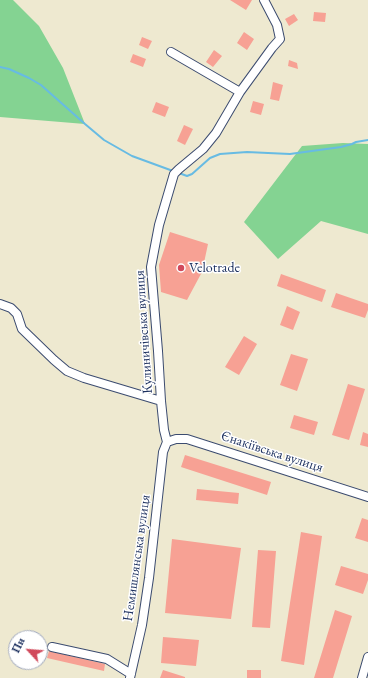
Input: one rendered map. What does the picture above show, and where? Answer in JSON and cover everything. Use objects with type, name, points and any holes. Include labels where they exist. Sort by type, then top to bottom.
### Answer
[{"type":"street","name":"Кулиничівська вулиця","points":[[167,442],[164,430],[161,401],[151,268],[159,225],[177,171],[203,149],[216,133],[240,92],[280,39],[277,25],[264,0]]},
{"type":"street","points":[[171,52],[240,92]]},
{"type":"street","points":[[0,304],[11,308],[17,314],[22,329],[67,371],[84,378],[161,401]]},
{"type":"street","name":"Єнакіївська вулиця","points":[[167,442],[176,439],[187,439],[368,496]]},
{"type":"street","name":"Немишлянська вулиця","points":[[130,676],[142,625],[149,578],[163,452],[167,442]]},
{"type":"street","points":[[52,647],[107,659],[130,676]]},
{"type":"street","points":[[362,678],[368,657]]},
{"type":"green space","points":[[0,0],[13,0],[39,26],[63,68],[85,124],[0,117]]},
{"type":"green space","points":[[343,143],[368,144],[368,234],[321,221],[278,259],[244,222],[302,146]]},
{"type":"building","points":[[230,0],[252,0],[246,10]]},
{"type":"building","points":[[314,12],[326,13],[325,22],[313,21]]},
{"type":"building","points":[[294,14],[298,20],[289,26],[285,19]]},
{"type":"building","points":[[244,32],[254,39],[247,50],[237,43]]},
{"type":"building","points":[[142,37],[152,41],[148,49],[139,45]]},
{"type":"building","points":[[214,50],[222,56],[213,67],[206,62]]},
{"type":"building","points":[[133,54],[146,59],[143,67],[130,62]]},
{"type":"building","points":[[289,60],[297,63],[298,69],[288,66]]},
{"type":"building","points":[[273,82],[283,85],[279,101],[270,99]]},
{"type":"building","points":[[253,101],[264,104],[261,115],[250,112]]},
{"type":"building","points":[[156,102],[169,107],[165,117],[152,112]]},
{"type":"building","points":[[184,125],[193,129],[185,145],[177,141]]},
{"type":"building","name":"Velotrade","points":[[170,232],[208,244],[202,272],[187,300],[161,292],[159,265]]},
{"type":"building","points":[[281,274],[326,290],[322,302],[277,286]]},
{"type":"building","points":[[336,293],[368,304],[368,310],[365,318],[331,307]]},
{"type":"building","points":[[287,306],[300,312],[293,330],[280,325]]},
{"type":"building","points":[[244,336],[257,344],[239,375],[225,367]]},
{"type":"building","points":[[291,354],[308,359],[297,391],[280,385]]},
{"type":"building","points":[[348,384],[365,389],[349,440],[332,435]]},
{"type":"building","points":[[294,415],[318,422],[314,435],[290,428]]},
{"type":"building","points":[[363,432],[368,434],[368,447],[360,445]]},
{"type":"building","points":[[185,455],[271,482],[267,495],[181,467]]},
{"type":"building","points":[[197,489],[239,493],[238,504],[196,500]]},
{"type":"building","points":[[362,518],[368,520],[368,542],[355,538]]},
{"type":"building","points":[[301,532],[322,536],[304,665],[281,661]]},
{"type":"building","points":[[172,539],[241,548],[231,619],[165,613]]},
{"type":"building","points":[[258,550],[276,551],[270,628],[252,627]]},
{"type":"building","points":[[341,566],[368,574],[368,580],[363,594],[335,585]]},
{"type":"building","points":[[335,610],[352,616],[333,678],[314,678]]},
{"type":"building","points":[[163,637],[199,640],[196,666],[161,663]]},
{"type":"building","points":[[49,651],[105,664],[104,671],[48,658]]},
{"type":"building","points":[[163,670],[185,677],[185,678],[160,678]]},
{"type":"building","points":[[247,670],[261,670],[261,678],[247,678]]},
{"type":"waterway","points":[[0,67],[9,69],[41,85],[104,140],[132,156],[173,171]]},
{"type":"waterway","points":[[179,173],[187,176],[192,174],[210,158],[220,154],[247,152],[290,154],[341,147],[368,140]]},
{"type":"place","name":"Velotrade","points":[[181,268]]}]
